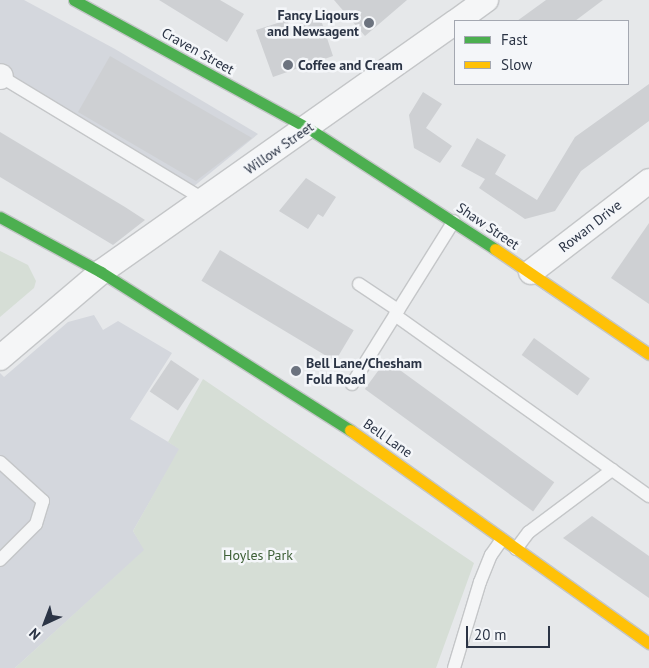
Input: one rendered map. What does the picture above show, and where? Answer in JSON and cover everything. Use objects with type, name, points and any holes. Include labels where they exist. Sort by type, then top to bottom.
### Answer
[{"type":"main road","name":"Craven Street","points":[[74,0],[308,128]]},
{"type":"main road","name":"Shaw Street","points":[[308,128],[531,272],[649,354]]},
{"type":"main road","name":"Bell Lane","points":[[0,217],[101,272],[332,417],[649,643]]},
{"type":"street","name":"Willow Street","points":[[459,20],[486,0]]},
{"type":"street","name":"Willow Street","points":[[0,358],[101,272],[454,23]]},
{"type":"street","name":"Rowan Drive","points":[[531,272],[649,181]]},
{"type":"lane","points":[[0,77],[205,200]]},
{"type":"lane","points":[[352,384],[454,221]]},
{"type":"lane","points":[[359,284],[649,496]]},
{"type":"lane","points":[[0,462],[43,501],[36,524],[0,560]]},
{"type":"lane","points":[[516,549],[529,532],[612,470]]},
{"type":"lane","points":[[454,668],[480,582],[491,555],[502,539]]},
{"type":"shaded area","points":[[0,0],[24,0],[115,49],[258,134],[193,187],[0,70]]},
{"type":"shaded area","points":[[94,315],[103,330],[118,321],[172,353],[130,419],[180,449],[133,531],[145,550],[15,668],[0,668],[0,373],[4,377],[68,322]]},
{"type":"green space","points":[[0,251],[28,265],[36,281],[34,288],[0,317]]},
{"type":"green space","name":"Hoyles Park","points":[[203,379],[474,563],[436,668],[15,668],[144,550],[133,531],[179,449],[168,442]]},
{"type":"building","points":[[159,0],[220,0],[244,14],[227,42]]},
{"type":"building","points":[[334,0],[407,0],[365,36]]},
{"type":"building","points":[[546,0],[603,0],[576,20],[518,20]]},
{"type":"building","points":[[320,17],[333,56],[273,77],[256,30],[287,20],[290,27]]},
{"type":"building","points":[[110,56],[252,138],[196,181],[78,112]]},
{"type":"building","points":[[649,84],[649,121],[581,171],[555,211],[525,219],[479,188],[485,179],[461,166],[477,138],[506,155],[495,174],[537,200],[575,137]]},
{"type":"building","points":[[423,92],[442,104],[426,128],[452,146],[440,163],[414,148],[409,115]]},
{"type":"building","points":[[0,132],[145,220],[113,245],[0,177]]},
{"type":"building","points":[[306,178],[336,197],[323,217],[318,214],[308,229],[279,211]]},
{"type":"building","points":[[649,223],[649,304],[611,278]]},
{"type":"building","points":[[220,250],[354,330],[335,361],[201,281]]},
{"type":"building","points":[[534,338],[590,379],[577,396],[522,355]]},
{"type":"building","points":[[171,360],[199,379],[178,411],[150,392]]},
{"type":"building","points":[[386,360],[554,482],[533,511],[365,389]]},
{"type":"building","points":[[592,516],[649,556],[649,598],[563,538]]},
{"type":"traffic: fast","points":[[74,0],[308,128],[495,249]]},
{"type":"traffic: fast","points":[[0,217],[101,272],[350,430]]},
{"type":"traffic: slow","points":[[495,249],[649,354]]},
{"type":"traffic: slow","points":[[350,430],[649,643]]},
{"type":"place","name":"Fancy Liqours and Newsagent","points":[[369,23]]},
{"type":"place","name":"Coffee and Cream","points":[[288,65]]},
{"type":"place","name":"Bell Lane/Chesham Fold Road","points":[[296,371]]}]
